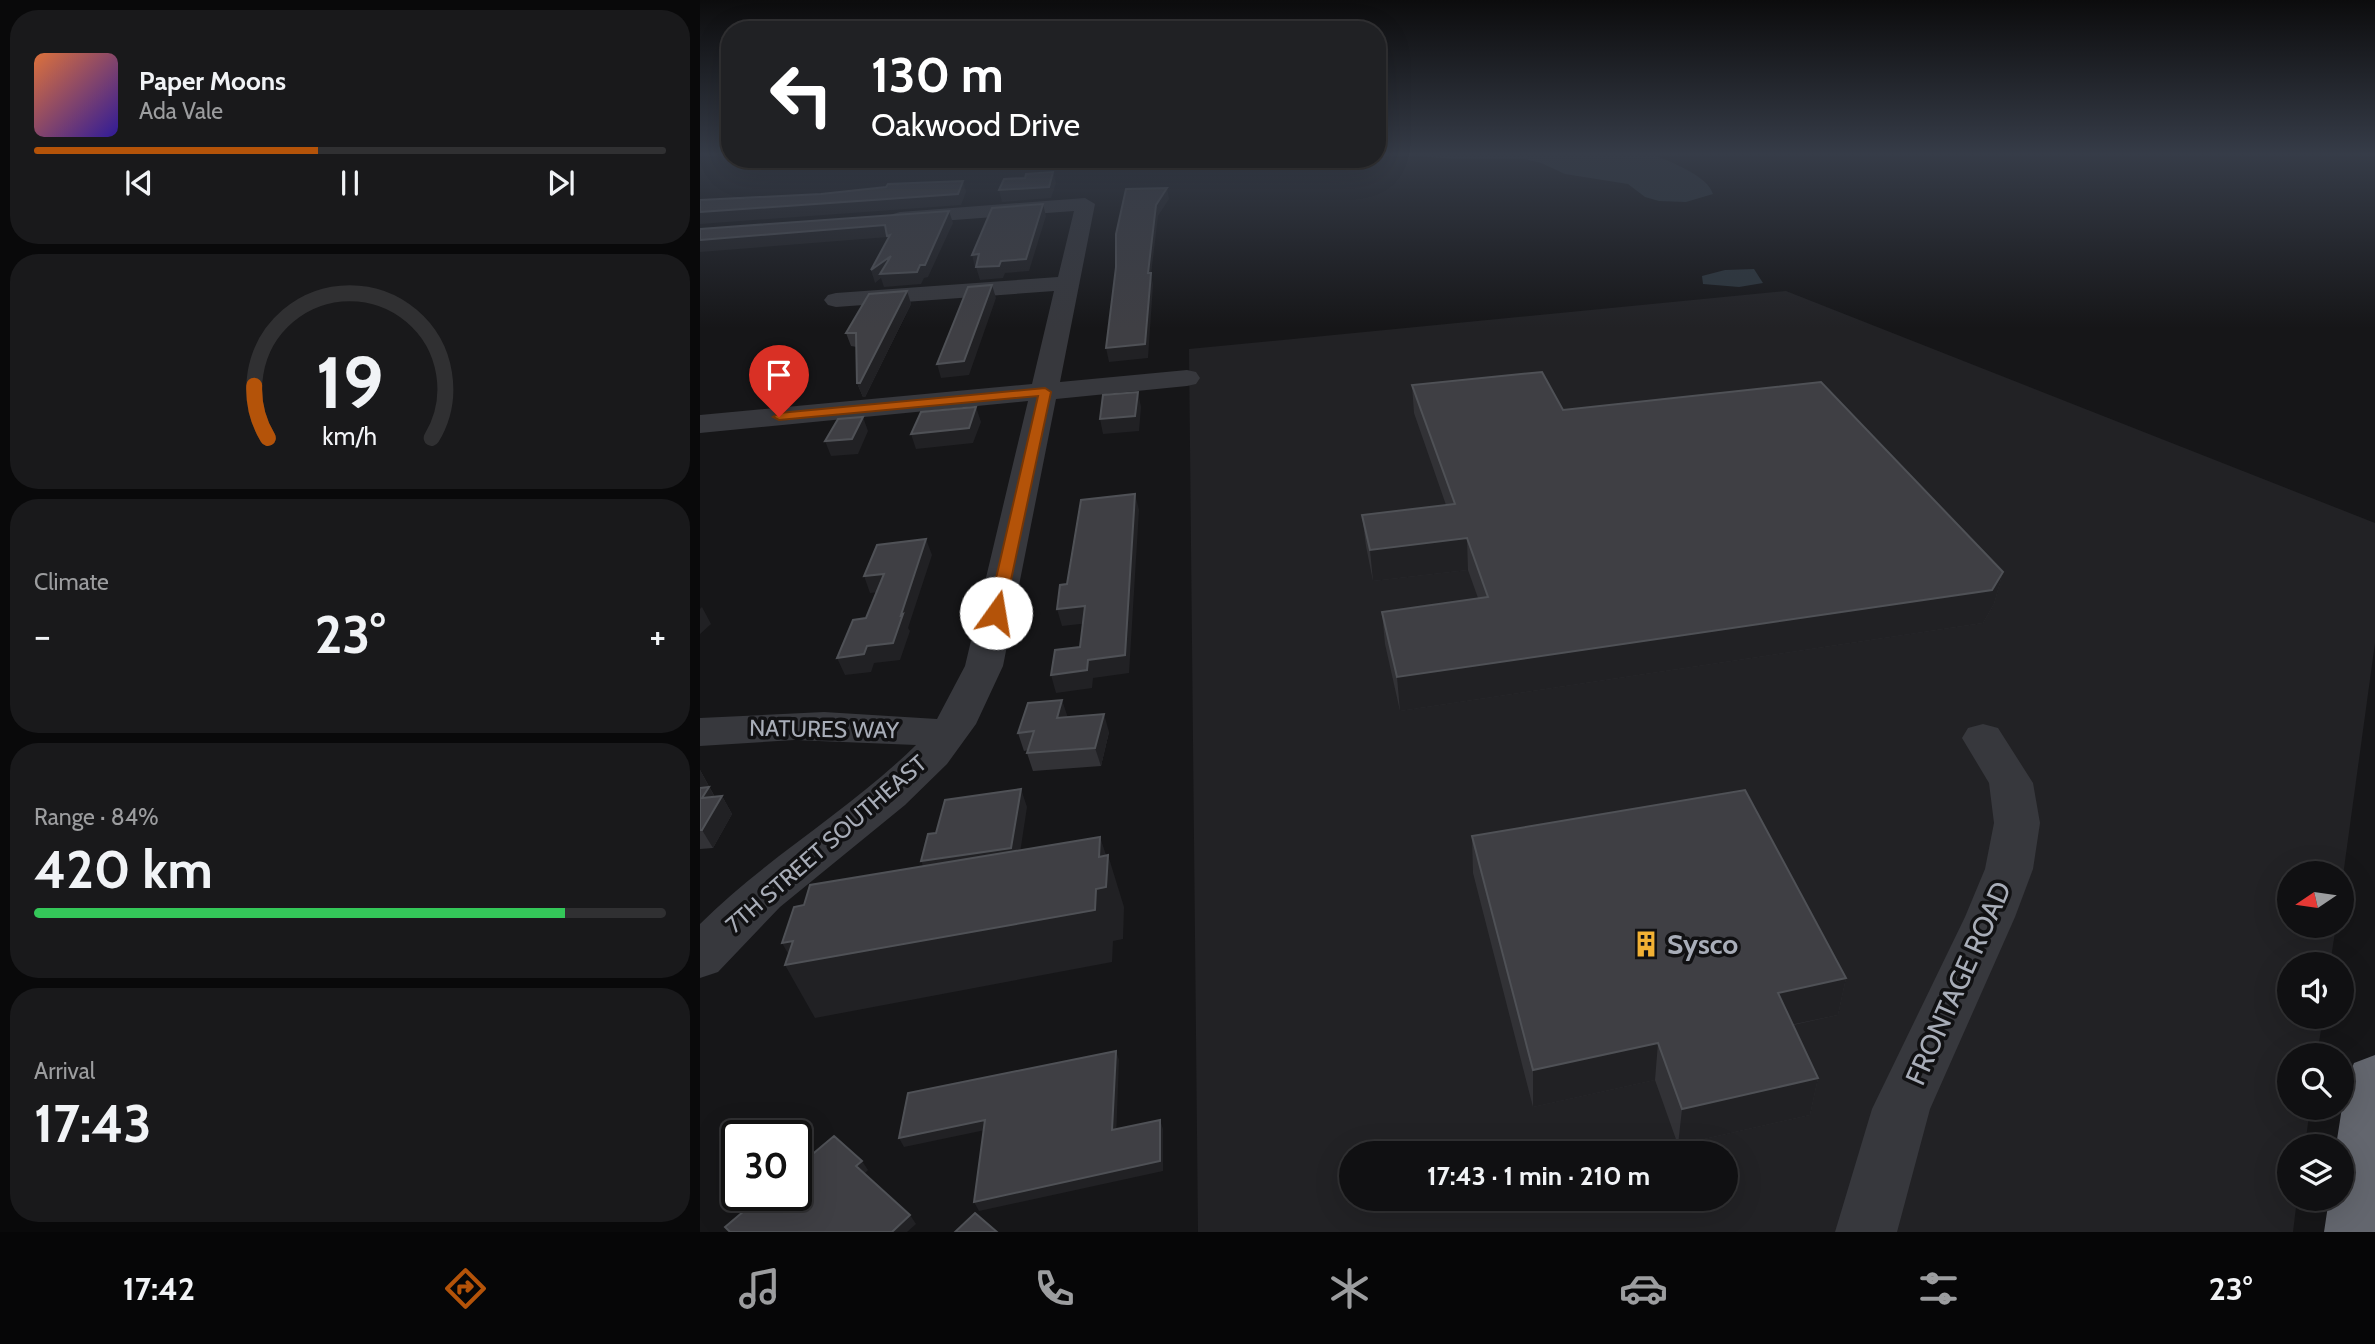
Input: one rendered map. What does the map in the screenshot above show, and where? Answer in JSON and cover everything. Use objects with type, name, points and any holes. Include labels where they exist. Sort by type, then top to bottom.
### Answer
[{"type":"highway","points":[[2357,1232],[2375,1082]]},
{"type":"street","name":"7TH STREET SOUTHEAST","points":[[878,220],[975,212]]},
{"type":"street","name":"7TH STREET SOUTHEAST","points":[[700,957],[770,888],[905,780],[948,734],[967,706],[985,666],[1083,212]]},
{"type":"street","points":[[836,300],[1069,283]]},
{"type":"street","points":[[700,424],[1187,377]]},
{"type":"street","name":"NATURES WAY","points":[[700,732],[760,725],[810,724],[862,725],[948,734]]},
{"type":"street","name":"FRONTAGE ROAD","points":[[1866,1232],[1901,1109],[1990,917],[2009,869],[2017,823],[2011,783],[1983,738]]},
{"type":"shaded area","points":[[1754,269],[1763,283],[1739,287],[1703,284],[1702,276],[1725,270]]},
{"type":"shaded area","points":[[1786,291],[2375,523],[2375,643],[2345,861],[2277,861],[2277,938],[2334,938],[2332,952],[2277,952],[2277,1029],[2321,1029],[2319,1043],[2277,1043],[2277,1120],[2308,1120],[2307,1134],[2277,1134],[2277,1211],[2296,1211],[2293,1232],[1198,1232],[1189,349]]},
{"type":"building","points":[[948,212],[925,265],[920,265],[917,272],[880,274],[891,256],[871,270],[890,235],[887,236],[885,225],[700,240],[700,229]]},
{"type":"building","points":[[990,212],[1040,212],[1026,259],[1001,261],[999,266],[976,267],[979,254],[972,255]]},
{"type":"building","points":[[1121,212],[1155,212],[1148,273],[1151,273],[1145,344],[1106,348],[1116,267],[1116,234]]},
{"type":"building","points":[[992,285],[964,361],[937,364],[968,287]]},
{"type":"building","points":[[907,291],[860,383],[857,383],[856,333],[846,333],[869,294]]},
{"type":"building","points":[[1542,372],[1563,410],[1821,382],[2003,572],[1992,590],[1397,677],[1382,612],[1488,597],[1467,538],[1370,550],[1362,515],[1455,504],[1412,385]]},
{"type":"building","points":[[1138,392],[1135,416],[1100,419],[1103,395]]},
{"type":"building","points":[[976,407],[969,428],[911,434],[921,412]]},
{"type":"building","points":[[863,417],[852,439],[825,441],[838,419]]},
{"type":"building","points":[[1135,494],[1125,655],[1088,660],[1087,670],[1051,675],[1055,650],[1080,647],[1085,606],[1057,609],[1060,585],[1067,584],[1081,500]]},
{"type":"building","points":[[926,539],[893,643],[867,646],[864,654],[837,658],[853,620],[866,618],[884,574],[864,576],[877,545]]},
{"type":"building","points":[[1062,700],[1057,718],[1104,714],[1095,748],[1027,753],[1034,731],[1018,733],[1028,703]]},
{"type":"building","points":[[709,787],[702,798],[722,796],[700,830],[700,788]]},
{"type":"building","points":[[1021,789],[1011,848],[921,861],[928,834],[936,833],[945,800]]},
{"type":"building","name":"Sysco","points":[[1745,790],[1846,978],[1778,993],[1818,1078],[1682,1109],[1658,1043],[1533,1070],[1472,836]]},
{"type":"building","points":[[1100,837],[1099,857],[1108,855],[1106,887],[1096,889],[1095,910],[785,965],[793,941],[782,943],[794,907],[804,905],[810,885]]},
{"type":"building","points":[[1116,1051],[1112,1130],[1160,1120],[1160,1161],[974,1202],[985,1120],[899,1138],[908,1093]]},
{"type":"building","points":[[834,1136],[862,1161],[856,1166],[910,1215],[892,1232],[730,1232],[725,1227],[744,1211],[812,1211],[812,1155]]},
{"type":"building","points":[[975,1213],[997,1232],[955,1232]]},
{"type":"place","name":"Sysco","points":[[1646,944]]},
{"type":"route","points":[[779,417],[1045,392],[996,613]]}]
